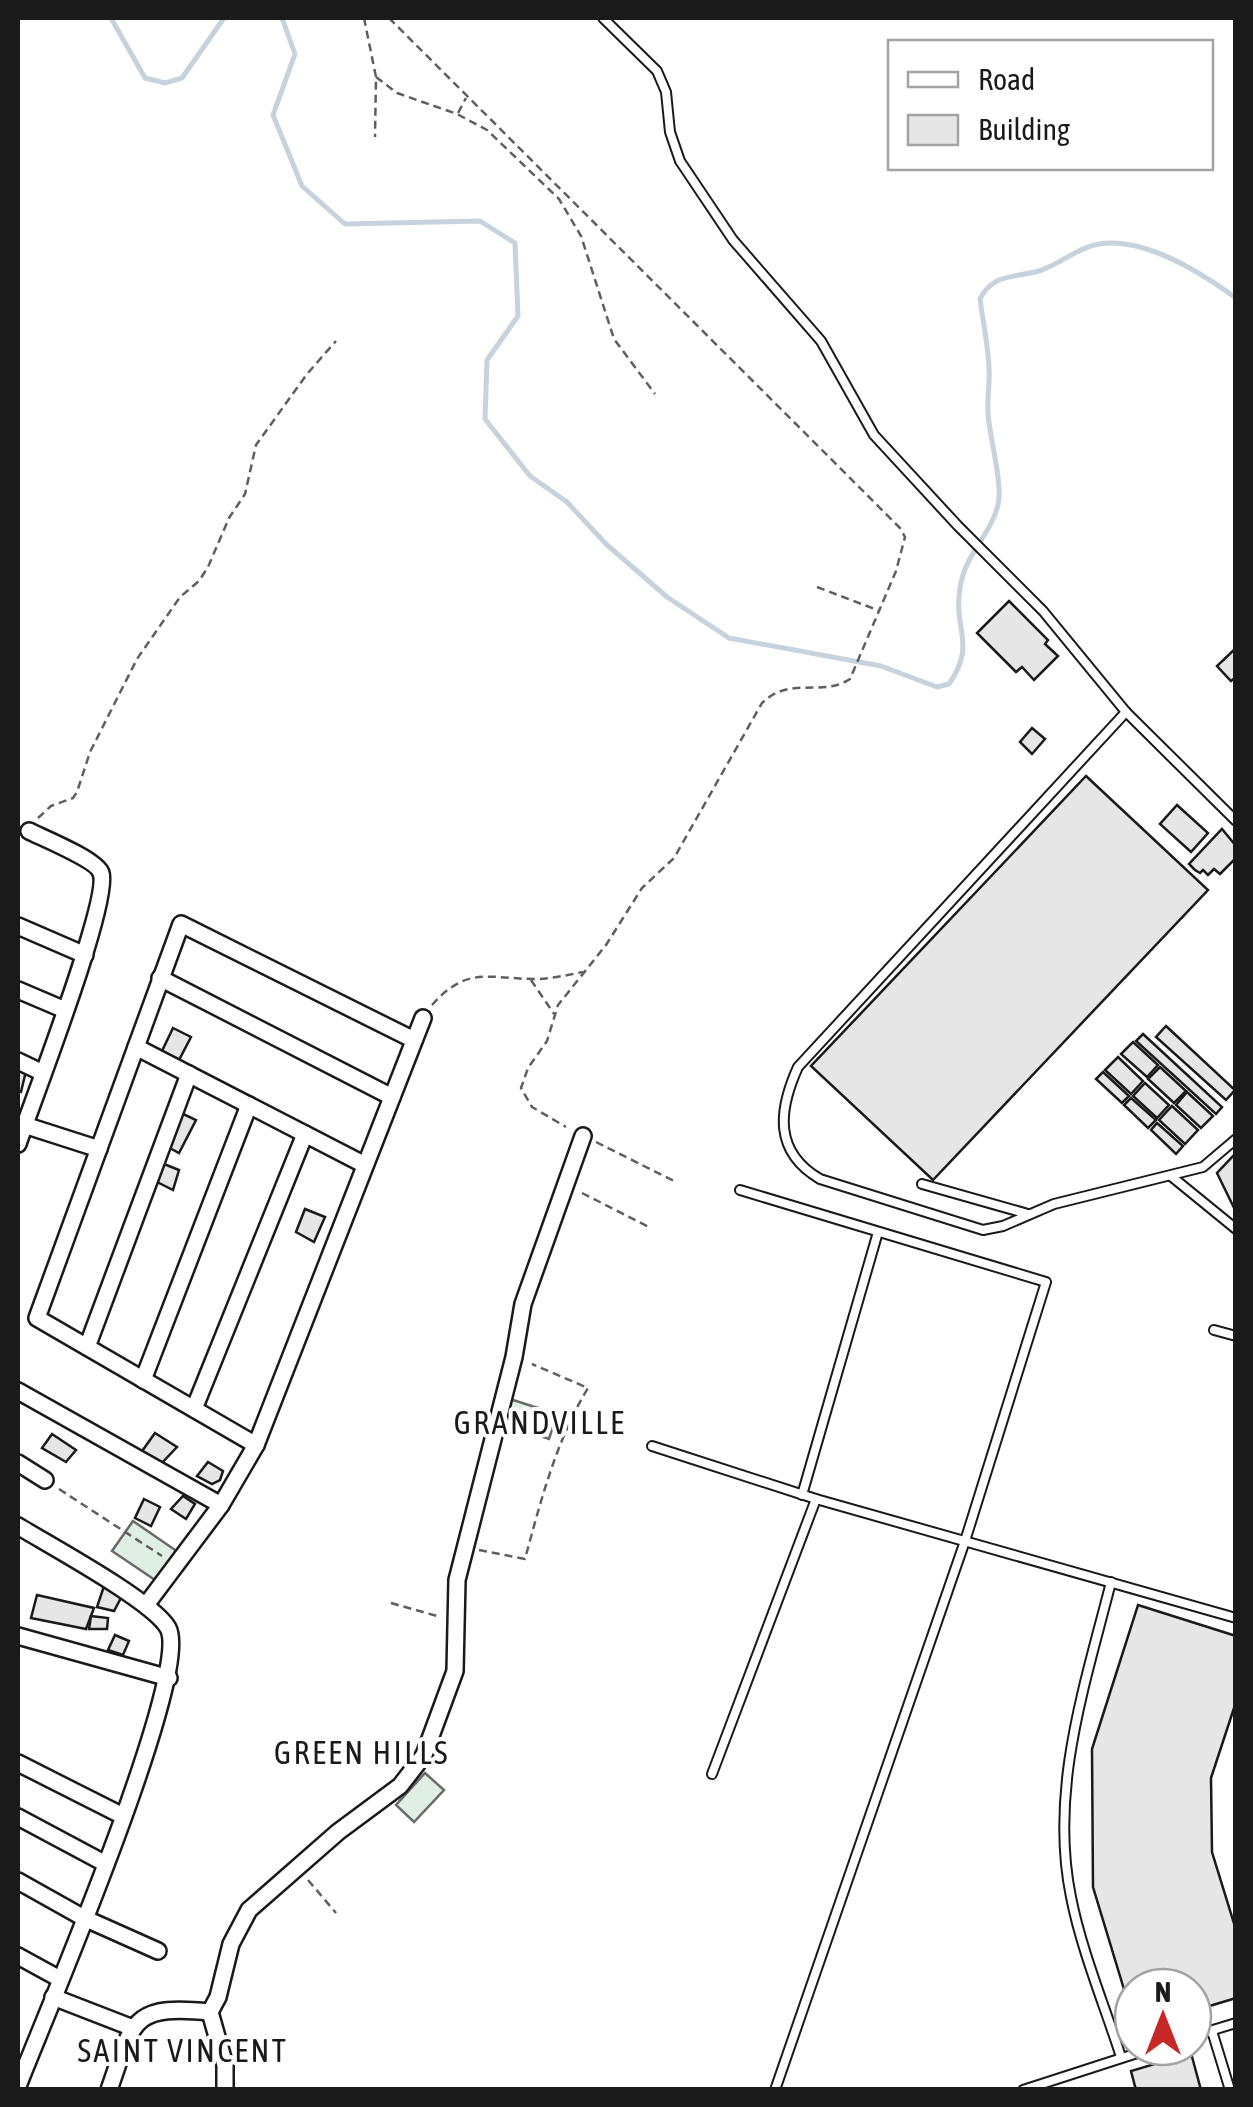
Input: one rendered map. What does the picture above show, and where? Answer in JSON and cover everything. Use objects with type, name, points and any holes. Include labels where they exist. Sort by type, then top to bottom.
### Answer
[{"type":"street","points":[[18,1144],[21,1124],[85,955],[102,874],[95,865],[29,831]]},
{"type":"street","points":[[256,1445],[38,1318],[180,924],[414,1040]]},
{"type":"street","points":[[18,926],[85,955]]},
{"type":"street","points":[[160,978],[392,1097]]},
{"type":"street","points":[[18,990],[65,1010]]},
{"type":"street","points":[[146,1605],[222,1506],[256,1445],[423,1018]]},
{"type":"street","points":[[136,1047],[366,1165]]},
{"type":"street","points":[[18,1061],[43,1073]]},
{"type":"street","points":[[87,1347],[190,1074]]},
{"type":"street","points":[[143,1380],[249,1105]]},
{"type":"street","points":[[21,1124],[98,1149]]},
{"type":"street","points":[[194,1409],[305,1134]]},
{"type":"street","points":[[225,2090],[223,2053],[210,2012],[238,1927],[264,1894],[413,1772],[424,1755],[455,1671],[457,1580],[463,1547],[514,1357],[523,1304],[583,1136]]},
{"type":"street","points":[[18,1391],[222,1506]]},
{"type":"street","points":[[18,1464],[46,1480]]},
{"type":"street","points":[[18,1526],[146,1605],[170,1631],[169,1678],[123,1816],[18,2086]]},
{"type":"street","points":[[18,1636],[169,1678]]},
{"type":"street","points":[[18,1763],[123,1816]]},
{"type":"street","points":[[18,1817],[106,1864]]},
{"type":"street","points":[[18,1882],[84,1918],[158,1951]]},
{"type":"street","points":[[18,1956],[60,1979]]},
{"type":"street","points":[[53,1997],[132,2028]]},
{"type":"street","points":[[108,2090],[132,2028],[144,2015],[180,2009],[210,2012]]},
{"type":"lane","points":[[603,18],[657,71],[666,92],[670,132],[680,161],[696,188],[734,240],[821,341],[874,436],[1072,644],[1126,712],[1236,821]]},
{"type":"lane","points":[[1126,712],[798,1067],[782,1114],[793,1157],[820,1179],[983,1230],[1004,1226],[1054,1204],[1204,1166],[1236,1139]]},
{"type":"lane","points":[[1171,1176],[1236,1228]]},
{"type":"lane","points":[[922,1184],[1028,1214]]},
{"type":"lane","points":[[740,1190],[1046,1282],[965,1541],[774,2090]]},
{"type":"lane","points":[[802,1495],[878,1232]]},
{"type":"lane","points":[[1214,1330],[1236,1336]]},
{"type":"lane","points":[[652,1446],[802,1495],[1236,1618]]},
{"type":"lane","points":[[712,1774],[816,1499]]},
{"type":"lane","points":[[1110,1582],[1065,1777],[1065,1836],[1070,1897],[1113,2035]]},
{"type":"lane","points":[[1213,2033],[1230,2090]]},
{"type":"lane","points":[[1023,2090],[1113,2059]]},
{"type":"path","points":[[364,18],[376,77],[375,137]]},
{"type":"path","points":[[389,18],[905,537],[880,611],[850,679],[838,686],[784,688],[762,703],[674,858],[642,888],[606,945],[554,1014],[547,1041],[528,1068],[521,1088],[532,1107],[676,1182]]},
{"type":"path","points":[[376,77],[397,93],[457,114],[487,130],[566,208],[581,236],[614,338],[655,394]]},
{"type":"path","points":[[457,114],[467,96]]},
{"type":"path","points":[[540,181],[542,168]]},
{"type":"path","points":[[566,208],[576,202]]},
{"type":"path","points":[[29,831],[44,811],[73,798],[77,792],[90,752],[137,659],[180,597],[200,581],[208,566],[229,518],[245,494],[256,445],[336,340]]},
{"type":"path","points":[[817,587],[880,611]]},
{"type":"path","points":[[423,1018],[445,990],[466,978],[480,975],[530,979],[584,972]]},
{"type":"path","points":[[530,979],[554,1014]]},
{"type":"path","points":[[567,1186],[650,1228]]},
{"type":"path","points":[[463,1547],[525,1560],[558,1450],[588,1388],[514,1357]]},
{"type":"path","points":[[46,1480],[172,1562]]},
{"type":"path","points":[[390,1604],[457,1621]]},
{"type":"path","points":[[298,1867],[336,1913]]},
{"type":"green space","points":[[510,1399],[557,1414],[549,1439],[502,1424]]},
{"type":"green space","points":[[133,1521],[178,1552],[158,1582],[112,1551]]},
{"type":"green space","points":[[425,1773],[444,1790],[414,1822],[396,1805]]},
{"type":"building","points":[[1009,601],[1048,640],[1045,644],[1058,656],[1034,680],[1022,667],[1016,672],[977,633]]},
{"type":"building","points":[[1236,648],[1236,677],[1231,681],[1217,666]]},
{"type":"building","points":[[1032,728],[1045,739],[1032,754],[1020,742]]},
{"type":"building","points":[[1086,776],[1208,890],[933,1180],[811,1066]]},
{"type":"building","points":[[1177,805],[1208,833],[1191,852],[1160,824]]},
{"type":"building","points":[[1222,829],[1236,846],[1236,858],[1220,874],[1214,869],[1208,875],[1203,870],[1200,873],[1189,864]]},
{"type":"building","points":[[1166,1026],[1235,1090],[1226,1100],[1156,1037]]},
{"type":"building","points":[[173,1028],[191,1037],[179,1060],[162,1051]]},
{"type":"building","points":[[1143,1034],[1222,1107],[1216,1114],[1136,1041]]},
{"type":"building","points":[[1133,1042],[1158,1065],[1147,1077],[1121,1054]]},
{"type":"building","points":[[1118,1057],[1143,1081],[1131,1094],[1105,1070]]},
{"type":"building","points":[[1160,1067],[1186,1091],[1174,1103],[1148,1079]]},
{"type":"building","points":[[18,1069],[26,1071],[21,1092],[18,1091]]},
{"type":"building","points":[[1103,1072],[1129,1096],[1122,1103],[1096,1079]]},
{"type":"building","points":[[1145,1083],[1169,1105],[1157,1118],[1133,1096]]},
{"type":"building","points":[[1187,1092],[1213,1116],[1201,1128],[1176,1105]]},
{"type":"building","points":[[1131,1098],[1156,1120],[1148,1128],[1124,1105]]},
{"type":"building","points":[[1172,1106],[1198,1130],[1185,1144],[1159,1120]]},
{"type":"building","points":[[179,1112],[196,1120],[179,1153],[166,1146]]},
{"type":"building","points":[[1157,1123],[1183,1146],[1176,1154],[1151,1130]]},
{"type":"building","points":[[1236,1153],[1236,1212],[1217,1173]]},
{"type":"building","points":[[159,1162],[179,1170],[173,1190],[151,1179]]},
{"type":"building","points":[[305,1209],[325,1217],[314,1242],[296,1232]]},
{"type":"building","points":[[155,1433],[177,1447],[159,1466],[140,1454]]},
{"type":"building","points":[[52,1434],[76,1450],[66,1462],[42,1448]]},
{"type":"building","points":[[208,1462],[223,1471],[220,1480],[212,1484],[197,1476]]},
{"type":"building","points":[[183,1496],[195,1504],[186,1519],[171,1509]]},
{"type":"building","points":[[144,1499],[160,1507],[151,1526],[135,1518]]},
{"type":"building","points":[[104,1586],[123,1594],[114,1611],[97,1607]]},
{"type":"building","points":[[37,1595],[94,1608],[86,1629],[31,1618]]},
{"type":"building","points":[[1138,1605],[1236,1636],[1236,1702],[1211,1778],[1212,1852],[1236,1930],[1236,1998],[1213,2005],[1213,1967],[1117,1967],[1093,1887],[1092,1749]]},
{"type":"building","points":[[91,1616],[108,1618],[107,1629],[89,1629]]},
{"type":"building","points":[[115,1635],[129,1641],[123,1655],[108,1650]]},
{"type":"building","points":[[1144,2067],[1195,2067],[1201,2090],[1136,2090],[1131,2071]]},
{"type":"waterway","points":[[111,18],[145,78],[165,83],[182,78],[224,18]]},
{"type":"waterway","points":[[282,18],[295,54],[273,115],[302,186],[345,224],[480,221],[515,243],[518,316],[487,360],[485,419],[530,476],[567,502],[606,544],[667,597],[729,638],[881,666],[937,687],[949,684],[962,658],[959,603],[963,576],[994,516],[999,496],[988,414],[988,359],[980,299],[985,291],[1005,278],[1039,271],[1088,247],[1112,243],[1169,258],[1236,298]]},
{"type":"district","name":"GRANDVILLE","points":[[540,1423]]},
{"type":"district","name":"GREEN HILLS","points":[[362,1753]]},
{"type":"district","name":"SAINT VINCENT","points":[[183,2051]]}]
